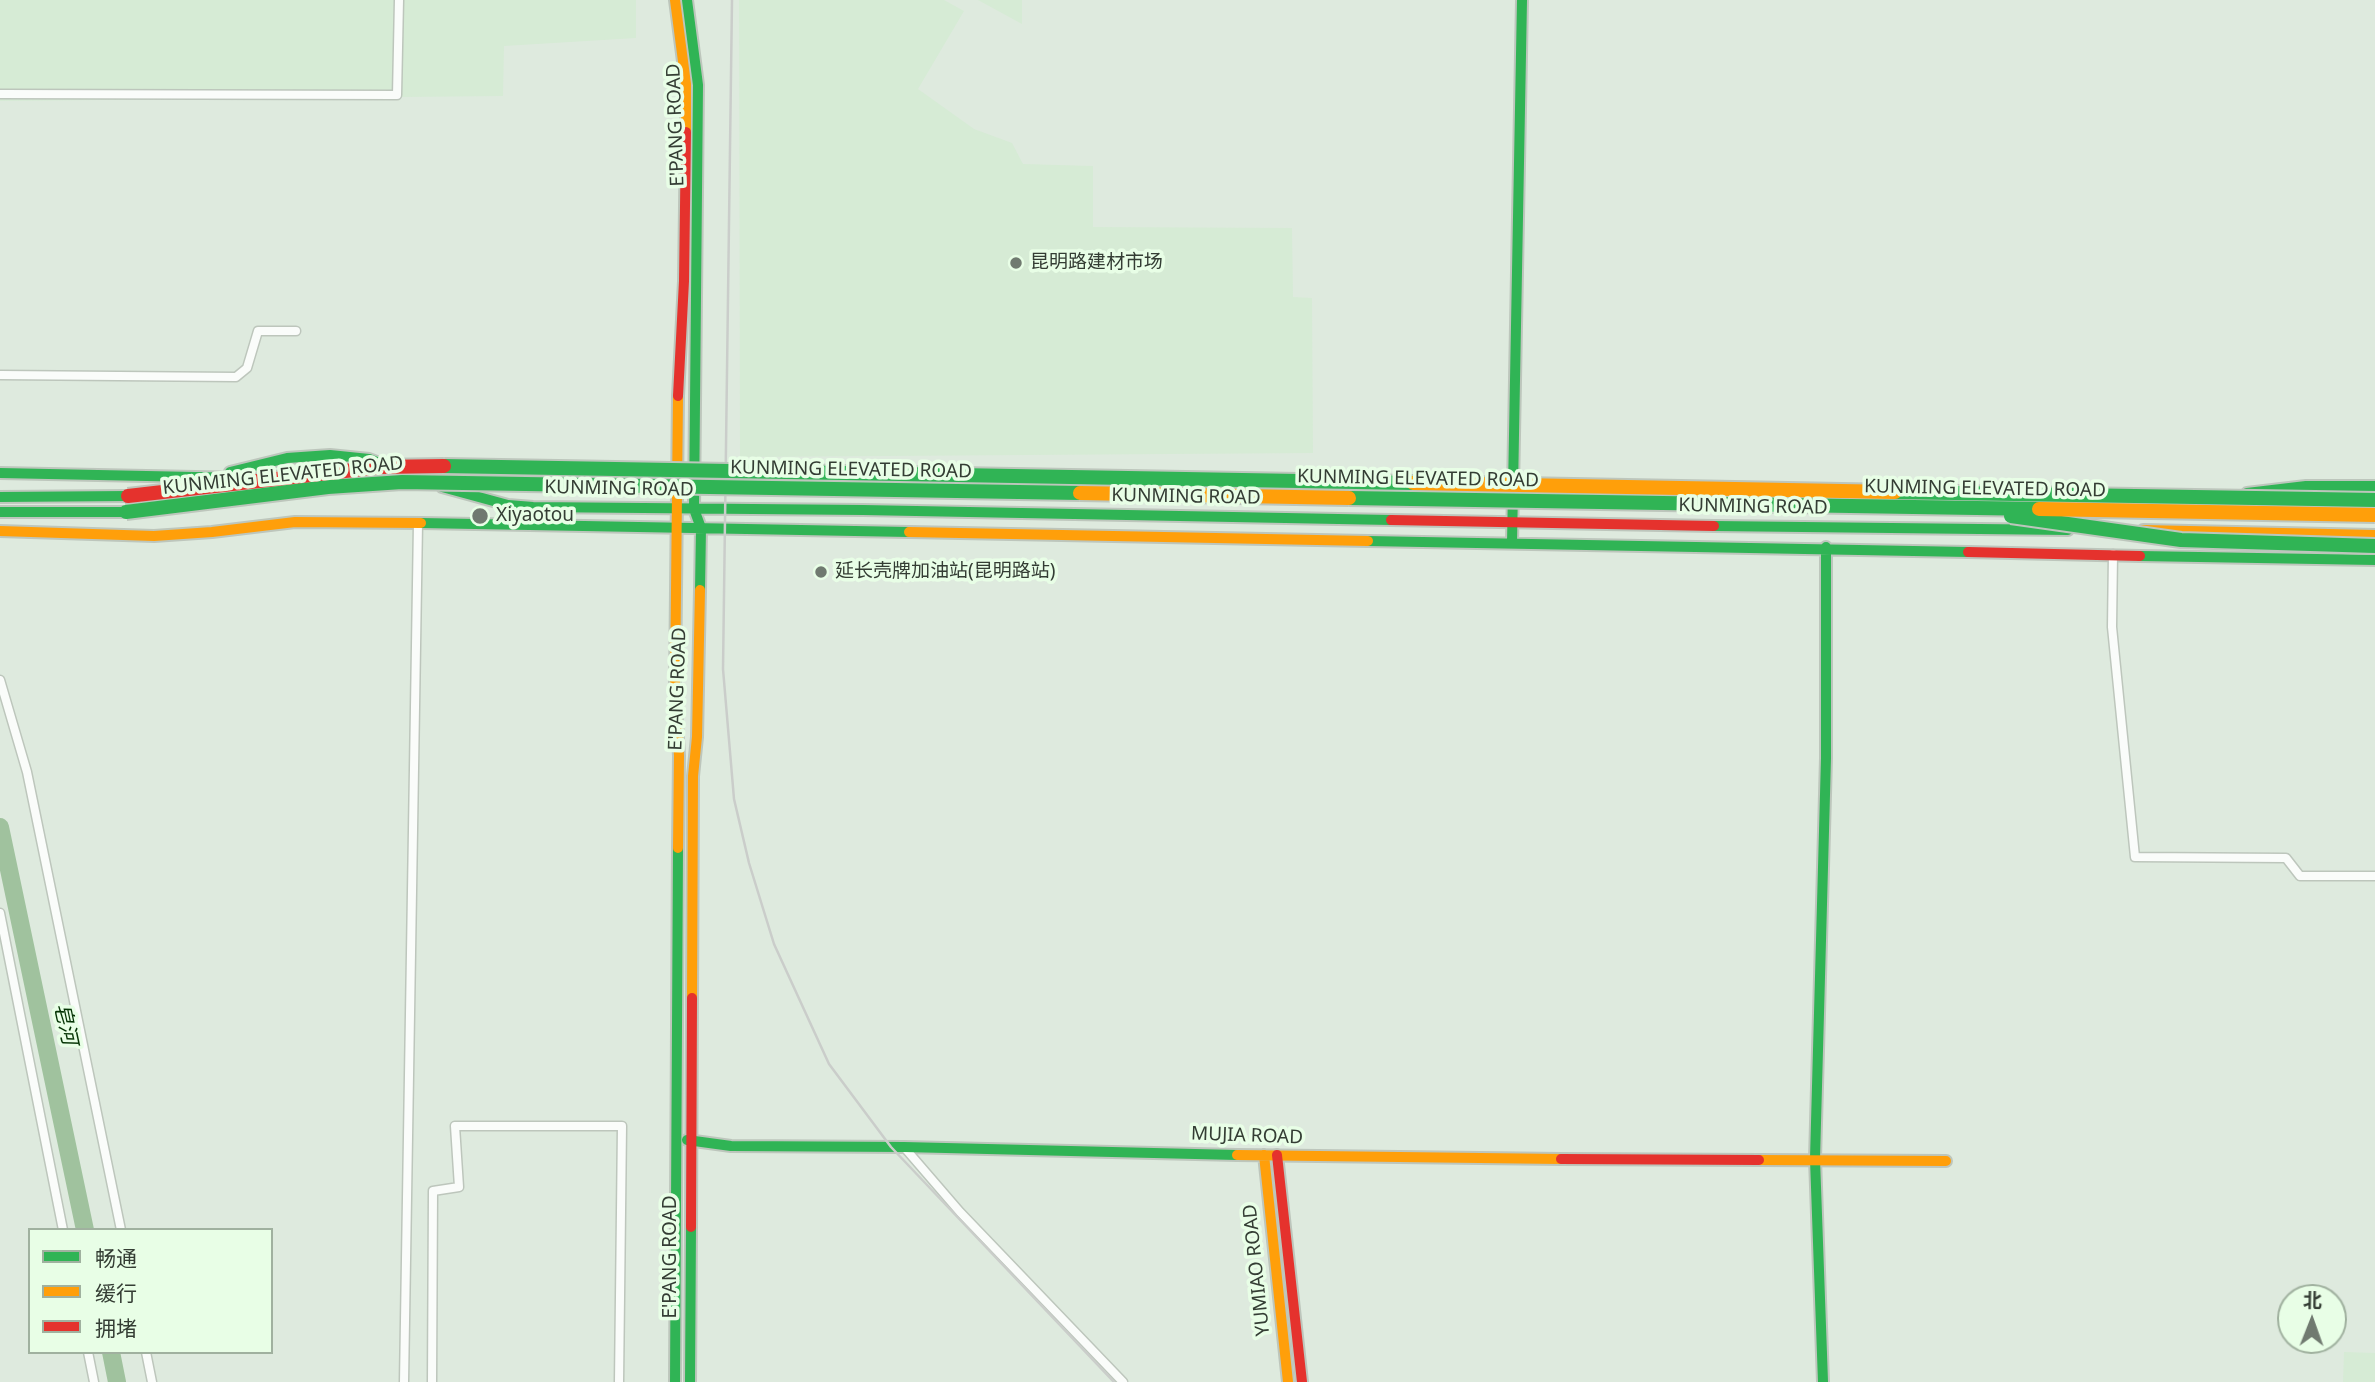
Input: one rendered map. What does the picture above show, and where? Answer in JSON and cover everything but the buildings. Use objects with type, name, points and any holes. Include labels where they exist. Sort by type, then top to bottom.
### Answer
[{"type":"main road","name":"E'PANG ROAD","points":[[675,0],[686,84],[684,281],[679,348],[675,688],[679,756],[690,1382]]},
{"type":"main road","name":"E'PANG ROAD","points":[[675,1382],[685,1140],[701,528],[694,509],[698,85],[687,0]]},
{"type":"main road","points":[[1512,542],[1522,0]]},
{"type":"main road","points":[[203,477],[287,458],[330,455],[369,459],[437,486]]},
{"type":"main road","name":"KUNMING ELEVATED ROAD","points":[[0,496],[128,496],[380,467],[447,466],[2375,500]]},
{"type":"main road","name":"KUNMING ROAD","points":[[0,473],[344,480],[437,486],[508,505],[2375,535]]},
{"type":"main road","name":"KUNMING ELEVATED ROAD","points":[[0,512],[126,512],[328,486],[402,482],[2375,515]]},
{"type":"main road","points":[[2214,497],[2306,486],[2375,486]]},
{"type":"main road","points":[[1964,508],[2168,539],[2375,546]]},
{"type":"main road","name":"KUNMING ROAD","points":[[0,531],[154,536],[295,522],[418,523],[1826,547],[2375,560]]},
{"type":"main road","points":[[1823,1382],[1815,1159],[1826,758],[1826,547]]},
{"type":"main road","points":[[676,616],[699,616]]},
{"type":"main road","name":"MUJIA ROAD","points":[[685,1140],[732,1146],[904,1147],[1308,1157],[1946,1161]]},
{"type":"main road","name":"YUMIAO ROAD","points":[[1270,1155],[1288,1382]]},
{"type":"main road","name":"YUMIAO ROAD","points":[[1270,1155],[1301,1382]]},
{"type":"street","points":[[0,94],[397,95],[399,0]]},
{"type":"street","points":[[0,374],[236,377],[247,368],[258,331],[296,331]]},
{"type":"street","points":[[404,1382],[418,523]]},
{"type":"street","points":[[2113,554],[2112,626],[2135,857],[2286,858],[2300,876],[2375,876]]},
{"type":"street","points":[[0,680],[27,772],[121,1228]]},
{"type":"street","points":[[0,914],[64,1228]]},
{"type":"street","points":[[432,1382],[433,1191],[458,1187],[455,1126],[622,1126],[618,1382]]},
{"type":"street","points":[[904,1147],[960,1212],[1123,1382]]},
{"type":"street","points":[[88,1354],[94,1382]]},
{"type":"street","points":[[146,1354],[152,1382]]},
{"type":"shaded area","points":[[0,0],[636,0],[636,38],[504,46],[503,96],[0,101]]},
{"type":"shaded area","name":"昆明路建材市场","points":[[739,0],[944,0],[964,11],[918,89],[974,129],[1012,143],[1023,164],[1093,166],[1093,227],[1292,228],[1293,297],[1312,298],[1313,453],[740,457]]},
{"type":"shaded area","points":[[978,0],[1022,0],[1022,24]]},
{"type":"shaded area","points":[[2375,1353],[2375,1382],[2343,1382],[2344,1354]]},
{"type":"waterway","name":"皂河","points":[[0,827],[85,1228]]},
{"type":"waterway","name":"皂河","points":[[111,1354],[117,1382]]},
{"type":"railway","points":[[732,0],[723,669],[734,799],[749,863],[774,944],[829,1064],[891,1147],[1114,1382]]},
{"type":"traffic: fast","points":[[687,0],[698,85],[694,509],[701,528],[700,590]]},
{"type":"traffic: fast","points":[[1512,543],[1522,0]]},
{"type":"traffic: fast","points":[[230,472],[287,458],[330,455],[369,459],[425,481]]},
{"type":"traffic: fast","points":[[444,466],[1413,483]]},
{"type":"traffic: fast","points":[[0,473],[244,478]]},
{"type":"traffic: fast","points":[[126,512],[328,487],[402,482],[1080,493]]},
{"type":"traffic: fast","points":[[2247,493],[2306,486],[2375,486]]},
{"type":"traffic: fast","points":[[442,487],[508,505],[533,507],[1391,520]]},
{"type":"traffic: fast","points":[[1895,492],[2375,500]]},
{"type":"traffic: fast","points":[[0,497],[128,496]]},
{"type":"traffic: fast","points":[[1349,498],[2039,509]]},
{"type":"traffic: fast","points":[[0,512],[126,512]]},
{"type":"traffic: fast","points":[[2011,516],[2181,540],[2375,546]]},
{"type":"traffic: fast","points":[[421,523],[909,532]]},
{"type":"traffic: fast","points":[[1714,526],[2068,530]]},
{"type":"traffic: fast","points":[[1368,541],[1968,552]]},
{"type":"traffic: fast","points":[[1823,1382],[1815,1159],[1826,758],[1826,547]]},
{"type":"traffic: fast","points":[[2140,556],[2375,560]]},
{"type":"traffic: fast","points":[[675,1382],[678,848]]},
{"type":"traffic: fast","points":[[687,1140],[731,1146],[1237,1155]]},
{"type":"traffic: fast","points":[[690,1382],[691,1227]]},
{"type":"traffic: slow","points":[[675,0],[686,84],[686,132]]},
{"type":"traffic: slow","points":[[678,396],[675,688],[679,756],[678,848]]},
{"type":"traffic: slow","points":[[1413,483],[1895,492]]},
{"type":"traffic: slow","points":[[1080,493],[1349,498]]},
{"type":"traffic: slow","points":[[2039,509],[2375,515]]},
{"type":"traffic: slow","points":[[0,531],[154,536],[295,522],[421,523]]},
{"type":"traffic: slow","points":[[2143,530],[2375,535]]},
{"type":"traffic: slow","points":[[909,532],[1368,541]]},
{"type":"traffic: slow","points":[[692,998],[693,776],[697,737],[700,590]]},
{"type":"traffic: slow","points":[[1237,1155],[1561,1159]]},
{"type":"traffic: slow","points":[[1264,1155],[1288,1382]]},
{"type":"traffic: slow","points":[[1759,1160],[1946,1161]]},
{"type":"traffic: jam","points":[[678,396],[684,281],[686,132]]},
{"type":"traffic: jam","points":[[128,496],[380,467],[444,466]]},
{"type":"traffic: jam","points":[[1391,520],[1714,526]]},
{"type":"traffic: jam","points":[[1968,552],[2140,556]]},
{"type":"traffic: jam","points":[[691,1227],[692,998]]},
{"type":"traffic: jam","points":[[1277,1155],[1302,1382]]},
{"type":"traffic: jam","points":[[1561,1159],[1759,1160]]},
{"type":"place","name":"昆明路建材市场","points":[[1016,263]]},
{"type":"place","name":"Xiyaotou","points":[[480,516]]},
{"type":"place","name":"延长壳牌加油站(昆明路站)","points":[[821,572]]}]
